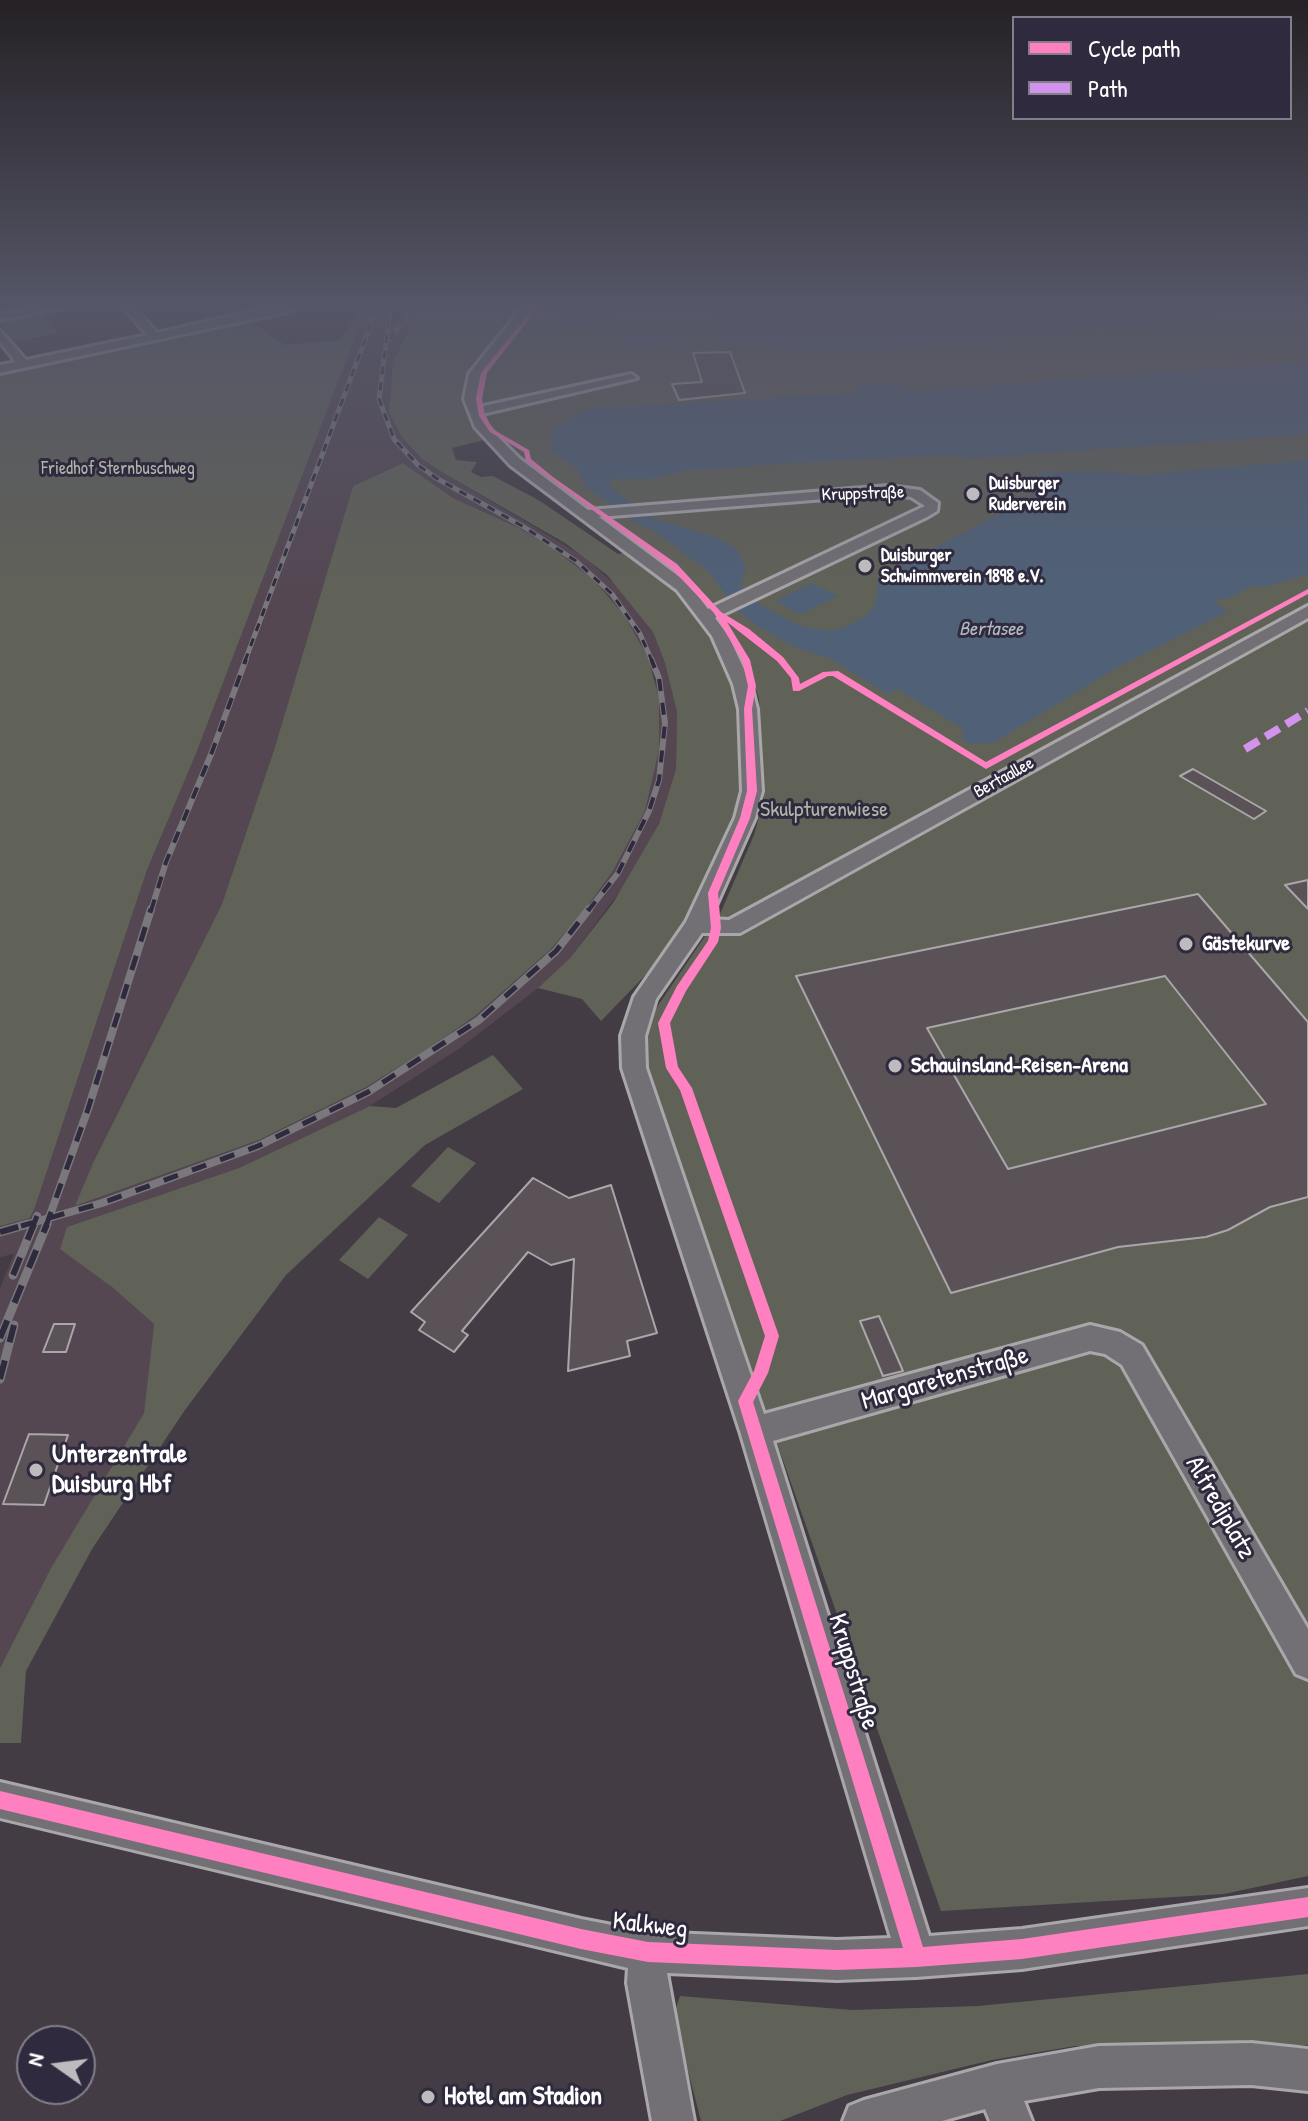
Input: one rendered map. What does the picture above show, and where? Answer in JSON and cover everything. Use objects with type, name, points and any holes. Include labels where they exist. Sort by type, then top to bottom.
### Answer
[{"type":"street","points":[[471,402],[473,412],[528,402]]},
{"type":"street","name":"Kruppstraße","points":[[473,412],[496,445],[683,587],[707,616],[733,660],[742,684],[748,709],[752,791],[745,818],[696,925],[645,997],[633,1036],[634,1068],[755,1431],[916,1957]]},
{"type":"street","name":"Kruppstraße","points":[[587,514],[888,490],[915,493],[931,503],[932,508],[928,511],[707,616]]},
{"type":"street","name":"Bertaallee","points":[[696,925],[732,928],[1308,611]]},
{"type":"street","name":"Margaretenstraße","points":[[755,1431],[1090,1338],[1110,1341],[1132,1355]]},
{"type":"street","name":"Alfrediplatz","points":[[1132,1355],[1308,1662]]},
{"type":"street","name":"Kalkweg","points":[[0,1800],[581,1939],[648,1952],[837,1960],[916,1957],[1022,1949],[1308,1907]]},
{"type":"street","points":[[648,1952],[647,1983],[673,2121]]},
{"type":"street","points":[[864,2121],[1004,2103],[1099,2067],[1251,2064],[1308,2070]]},
{"type":"shaded area","points":[[330,402],[402,402],[402,437],[422,459],[586,558],[623,592],[653,632],[665,663],[677,712],[676,769],[659,824],[632,875],[570,958],[538,988],[460,1048],[370,1106],[239,1168],[67,1227],[112,1287],[154,1324],[144,1413],[51,1568],[0,1668],[0,1288],[14,1254],[0,1257],[0,1223],[30,1218],[35,1207],[147,870],[197,751]],"holes":[[[403,463],[453,498],[519,528],[551,547],[593,579],[624,615],[648,657],[655,678],[659,750],[645,811],[613,871],[587,908],[550,950],[475,1016],[428,1049],[366,1087],[259,1140],[76,1206],[93,1163],[222,904],[274,750],[353,486]]]},
{"type":"green space","name":"Friedhof Sternbuschweg","points":[[0,402],[330,402],[197,751],[147,870],[35,1207],[30,1218],[0,1226]]},
{"type":"green space","points":[[390,402],[467,402],[473,427],[484,440],[452,448],[456,460],[477,462],[471,472],[481,477],[493,476],[540,501],[618,554],[632,551],[678,589],[714,636],[740,702],[744,790],[738,817],[698,907],[666,954],[601,1021],[582,999],[538,988],[570,958],[613,903],[659,824],[676,769],[677,712],[665,663],[653,632],[607,575],[565,543],[422,459],[402,437],[389,412]]},
{"type":"green space","name":"Skulpturenwiese","points":[[1308,402],[1308,1876],[1224,1894],[941,1911],[646,1069],[648,1029],[655,1010],[720,914],[754,835],[764,799],[759,699],[746,660],[727,624],[683,577],[503,447],[488,431],[476,403]]},
{"type":"green space","points":[[403,463],[453,498],[519,528],[551,547],[593,579],[624,615],[648,657],[659,698],[659,750],[645,811],[613,871],[550,950],[475,1016],[428,1049],[366,1087],[259,1140],[75,1206],[93,1163],[222,904],[274,750],[353,486]]},
{"type":"green space","points":[[493,1055],[523,1089],[425,1145],[286,1275],[185,1410],[92,1549],[26,1671],[21,1743],[0,1743],[0,1668],[51,1568],[144,1413],[154,1324],[112,1287],[60,1249],[67,1227],[239,1168],[370,1106],[396,1108]]},
{"type":"green space","points":[[448,1147],[476,1163],[439,1203],[411,1186]]},
{"type":"green space","points":[[379,1217],[408,1235],[368,1279],[339,1260]]},
{"type":"green space","points":[[1308,1974],[1308,2045],[1075,2046],[992,2060],[847,2095],[780,2121],[701,2121],[676,2024],[680,1996],[852,2010],[978,2006]]},
{"type":"water","name":"Bertasee","points":[[706,402],[1308,402],[1308,434],[974,458],[944,455],[787,463],[682,471],[652,479],[613,479],[609,483],[612,489],[654,519],[714,536],[737,549],[746,568],[741,585],[756,602],[800,626],[828,631],[846,627],[868,614],[876,602],[878,577],[1030,498],[1033,492],[1025,481],[1027,477],[1054,472],[1100,471],[1140,475],[1308,460],[1308,574],[1268,586],[1251,587],[1227,599],[1213,600],[1227,612],[1118,667],[993,743],[968,744],[960,736],[966,731],[898,689],[887,694],[831,659],[794,647],[760,628],[738,611],[709,572],[654,531],[639,525],[584,486],[580,471],[551,450],[553,430],[587,409]]},
{"type":"water","points":[[812,583],[838,596],[800,615],[775,601]]},
{"type":"building","points":[[1193,769],[1266,811],[1254,819],[1180,776]]},
{"type":"building","points":[[1308,880],[1308,909],[1285,885]]},
{"type":"building","name":"Schauinsland-Reisen-Arena","points":[[1198,894],[1308,1022],[1308,1197],[1270,1207],[1228,1230],[1206,1237],[1118,1247],[951,1293],[796,976]],"holes":[[[1165,976],[1266,1104],[1008,1169],[927,1028]]]},
{"type":"building","points":[[533,1178],[569,1198],[611,1185],[657,1333],[627,1341],[630,1356],[568,1371],[574,1259],[551,1265],[528,1252],[462,1331],[468,1335],[454,1352],[419,1330],[425,1322],[411,1312]]},
{"type":"building","points":[[879,1316],[903,1371],[883,1376],[860,1321]]},
{"type":"building","points":[[54,1324],[75,1324],[66,1352],[43,1352]]},
{"type":"building","name":"Unterzentrale Duisburg Hbf","points":[[29,1434],[68,1435],[44,1505],[3,1504]]},
{"type":"railway","points":[[245,661],[342,402]]},
{"type":"railway","points":[[380,402],[394,439],[418,465],[576,561],[612,594],[640,634],[652,661]]},
{"type":"railway","points":[[151,911],[166,862],[212,752],[246,659]]},
{"type":"railway","points":[[588,911],[618,873],[649,811],[659,780],[665,723],[659,678],[651,659]]},
{"type":"railway","points":[[49,1218],[88,1109],[151,909]]},
{"type":"railway","points":[[49,1218],[102,1203],[258,1146],[368,1092],[479,1020],[556,951],[589,909]]},
{"type":"railway","points":[[35,1222],[37,1216]]},
{"type":"railway","points":[[35,1222],[49,1218]]},
{"type":"railway","points":[[46,1226],[49,1218]]},
{"type":"railway","points":[[21,1226],[35,1222]]},
{"type":"railway","points":[[33,1226],[35,1222]]},
{"type":"railway","points":[[21,1226],[28,1224]]},
{"type":"railway","points":[[13,1275],[34,1224]]},
{"type":"railway","points":[[0,1338],[47,1224]]},
{"type":"railway","points":[[0,1232],[21,1226]]},
{"type":"railway","points":[[0,1379],[14,1325]]},
{"type":"marked path","points":[[1245,749],[1308,711]]},
{"type":"cycle path","points":[[480,402],[482,416],[492,431],[527,451],[528,460],[551,478],[674,566],[717,612],[746,660],[752,686],[748,709],[752,791],[745,818],[713,893],[716,928],[713,942],[681,989],[664,1023],[672,1068],[686,1088],[772,1336],[761,1373],[745,1401],[916,1957]]},
{"type":"cycle path","points":[[721,614],[780,659],[795,678],[796,689],[826,674],[835,673],[986,766],[1308,591]]},
{"type":"cycle path","points":[[0,1800],[581,1939],[648,1952],[837,1960],[916,1957],[1022,1949],[1308,1907]]},
{"type":"place","name":"Duisburger Ruderverein","points":[[973,494]]},
{"type":"place","name":"Duisburger Schwimmverein 1898 e.V.","points":[[865,566]]},
{"type":"place","name":"Gästekurve","points":[[1186,944]]},
{"type":"place","name":"Schauinsland-Reisen-Arena","points":[[895,1066]]},
{"type":"place","name":"Unterzentrale Duisburg Hbf","points":[[36,1470]]},
{"type":"place","name":"Hotel am Stadion","points":[[428,2097]]}]
